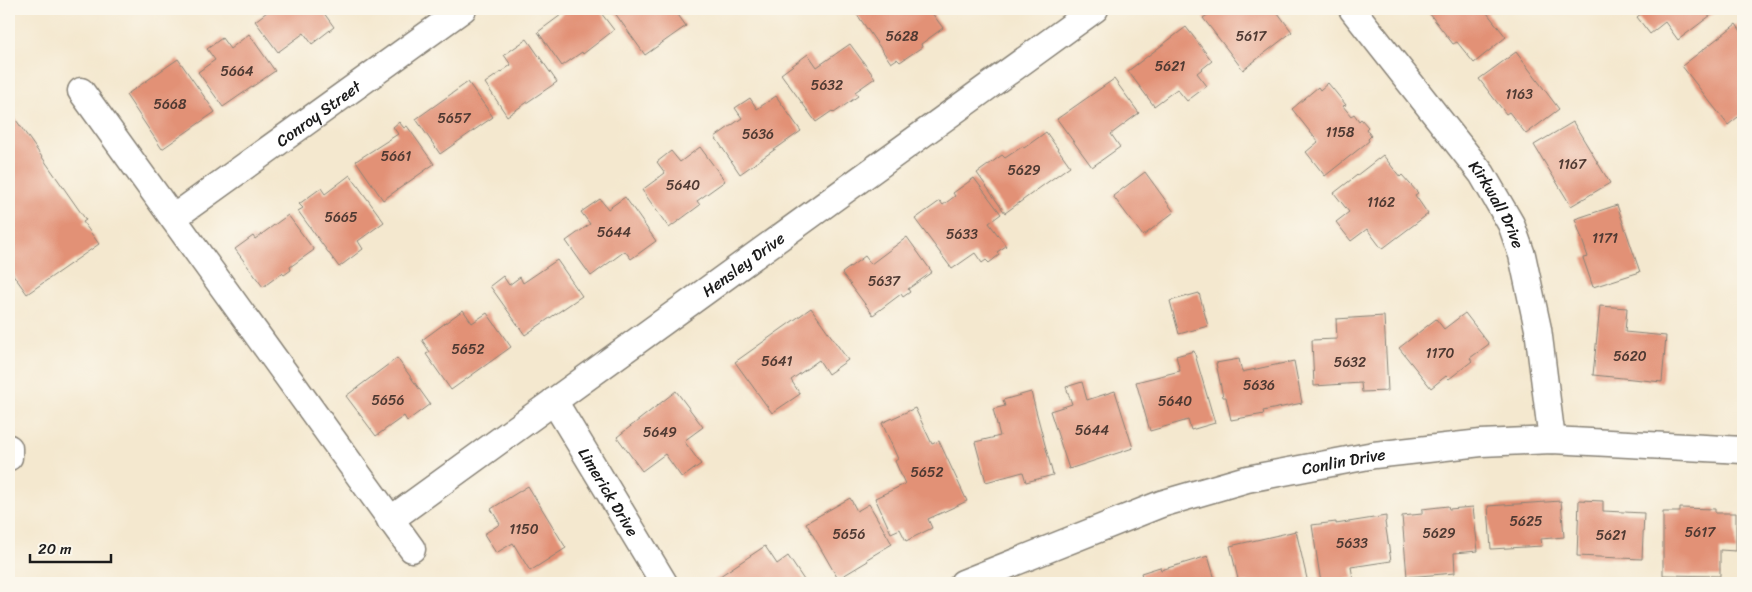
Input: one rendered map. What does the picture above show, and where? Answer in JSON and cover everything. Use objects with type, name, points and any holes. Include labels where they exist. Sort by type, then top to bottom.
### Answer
[{"type":"street","name":"Conroy Street","points":[[173,218],[464,9]]},
{"type":"street","name":"Hensley Drive","points":[[390,520],[1095,9]]},
{"type":"street","name":"Kirkwall Drive","points":[[1352,9],[1482,174],[1511,224],[1522,255],[1538,329],[1552,440]]},
{"type":"street","points":[[81,91],[412,549]]},
{"type":"street","name":"Limerick Drive","points":[[554,400],[664,583]]},
{"type":"street","name":"Conlin Drive","points":[[963,583],[1161,504],[1247,479],[1374,455],[1481,443],[1552,440],[1743,450]]},
{"type":"street","points":[[9,448],[9,457]]},
{"type":"building","points":[[271,9],[321,9],[334,27],[312,44],[304,33],[278,52],[255,21]]},
{"type":"building","points":[[569,9],[598,9],[614,30],[583,54],[582,52],[562,66],[538,32]]},
{"type":"building","points":[[612,9],[662,9],[666,13],[674,9],[686,26],[645,55]]},
{"type":"building","points":[[861,9],[894,9],[895,11],[898,9],[929,9],[943,28],[921,44],[922,47],[900,62],[897,59],[891,63],[856,13]]},
{"type":"building","points":[[1216,9],[1285,9],[1278,13],[1292,32],[1243,70],[1203,18]]},
{"type":"building","points":[[1426,9],[1493,9],[1487,13],[1506,37],[1474,63],[1457,42],[1453,44]]},
{"type":"building","points":[[1647,9],[1719,9],[1678,40],[1665,22],[1650,34],[1637,17]]},
{"type":"building","points":[[1736,24],[1743,34],[1743,113],[1728,125],[1682,66]]},
{"type":"building","points":[[1186,27],[1212,61],[1197,73],[1207,86],[1187,101],[1177,89],[1154,106],[1128,71]]},
{"type":"building","points":[[249,34],[275,71],[223,107],[198,72],[215,60],[207,49],[222,38],[230,49]]},
{"type":"building","points":[[527,39],[557,82],[507,116],[485,83],[511,65],[504,55]]},
{"type":"building","points":[[850,44],[875,78],[855,92],[858,96],[834,113],[832,111],[816,122],[781,74],[808,54],[817,67]]},
{"type":"building","points":[[1516,52],[1559,109],[1526,134],[1509,112],[1506,114],[1479,79]]},
{"type":"building","points":[[178,59],[215,112],[162,149],[126,95]]},
{"type":"building","points":[[1114,79],[1139,113],[1111,134],[1120,147],[1092,167],[1057,119]]},
{"type":"building","points":[[468,82],[493,117],[440,154],[416,119]]},
{"type":"building","points":[[1328,83],[1346,105],[1343,106],[1351,116],[1354,114],[1359,121],[1361,119],[1368,127],[1366,129],[1371,136],[1368,139],[1369,141],[1325,176],[1306,152],[1318,142],[1292,109],[1318,87],[1320,90]]},
{"type":"building","points":[[776,96],[801,131],[740,174],[715,137],[742,118],[735,108],[750,98],[757,109]]},
{"type":"building","points":[[14,117],[86,220],[83,222],[99,244],[27,294],[12,273],[9,275],[9,121]]},
{"type":"building","points":[[399,122],[404,128],[407,126],[434,164],[383,200],[356,161],[398,134],[393,127]]},
{"type":"building","points":[[1573,122],[1610,183],[1571,206],[1534,145]]},
{"type":"building","points":[[1046,132],[1070,166],[1005,213],[977,173],[1002,155],[1005,158],[1023,146],[1024,148]]},
{"type":"building","points":[[700,147],[725,181],[697,201],[700,205],[669,228],[642,190],[665,173],[657,162],[671,151],[680,162]]},
{"type":"building","points":[[1383,155],[1400,177],[1402,175],[1418,193],[1415,195],[1428,214],[1382,249],[1367,229],[1351,241],[1336,222],[1349,212],[1334,193]]},
{"type":"building","points":[[1145,172],[1174,212],[1143,236],[1113,196]]},
{"type":"building","points":[[350,175],[384,222],[358,241],[363,249],[339,267],[298,211],[303,208],[299,204],[321,188],[325,194]]},
{"type":"building","points":[[974,178],[1001,214],[989,223],[1006,246],[997,252],[999,255],[989,263],[986,260],[982,263],[975,253],[952,269],[915,219],[940,201],[943,205],[955,196],[953,193]]},
{"type":"building","points":[[625,197],[656,241],[631,259],[625,251],[591,276],[566,241],[590,224],[581,212],[600,199],[608,209]]},
{"type":"building","points":[[1617,205],[1640,272],[1593,287],[1583,258],[1588,257],[1575,219]]},
{"type":"building","points":[[288,215],[314,250],[290,267],[291,270],[284,275],[282,273],[263,287],[235,249],[253,236],[255,239]]},
{"type":"building","points":[[907,237],[932,272],[908,289],[910,292],[903,297],[901,294],[873,315],[842,273],[865,256],[871,264]]},
{"type":"building","points":[[557,260],[582,296],[525,335],[490,286],[503,276],[509,285],[520,277],[523,283]]},
{"type":"building","points":[[1199,293],[1208,326],[1179,334],[1170,301]]},
{"type":"building","points":[[1600,306],[1627,308],[1625,332],[1666,336],[1662,382],[1593,375]]},
{"type":"building","points":[[811,308],[848,360],[828,374],[819,360],[791,380],[800,394],[772,413],[735,362]]},
{"type":"building","points":[[463,310],[472,323],[487,313],[511,347],[451,390],[426,354],[430,352],[422,340]]},
{"type":"building","points":[[1465,313],[1489,344],[1470,358],[1472,361],[1449,379],[1446,376],[1431,388],[1399,348],[1436,319],[1444,329]]},
{"type":"building","points":[[1384,316],[1388,391],[1362,392],[1361,383],[1314,386],[1312,340],[1337,339],[1336,319]]},
{"type":"building","points":[[1194,351],[1215,423],[1191,430],[1188,420],[1150,431],[1136,382],[1180,371],[1176,356]]},
{"type":"building","points":[[397,358],[430,404],[407,421],[404,416],[376,436],[346,396]]},
{"type":"building","points":[[1239,359],[1242,372],[1294,361],[1302,403],[1263,411],[1264,414],[1231,420],[1226,397],[1223,397],[1216,363]]},
{"type":"building","points":[[1082,382],[1087,400],[1115,391],[1133,448],[1069,469],[1050,411],[1072,404],[1066,387]]},
{"type":"building","points":[[676,391],[703,427],[684,441],[701,464],[682,478],[665,454],[642,471],[617,437]]},
{"type":"building","points":[[1031,392],[1053,475],[1026,482],[1023,472],[986,482],[975,442],[1000,436],[993,409],[1005,406],[1003,400]]},
{"type":"building","points":[[915,408],[932,444],[939,441],[967,501],[928,519],[932,528],[906,541],[900,529],[891,533],[875,498],[905,484],[895,461],[898,459],[882,423]]},
{"type":"building","points":[[528,486],[566,548],[530,571],[513,543],[496,553],[484,534],[500,524],[491,509]]},
{"type":"building","points":[[850,498],[857,511],[869,504],[892,544],[838,579],[806,523]]},
{"type":"building","points":[[1579,500],[1603,501],[1603,511],[1644,513],[1642,559],[1577,556]]},
{"type":"building","points":[[1561,501],[1564,537],[1541,539],[1542,546],[1491,549],[1488,506]]},
{"type":"building","points":[[1448,506],[1449,509],[1473,507],[1478,551],[1454,553],[1455,573],[1407,577],[1402,516],[1422,514],[1422,509]]},
{"type":"building","points":[[1680,508],[1715,509],[1715,513],[1736,513],[1736,551],[1720,550],[1720,576],[1663,575],[1663,512],[1680,512]]},
{"type":"building","points":[[1386,516],[1385,522],[1391,561],[1351,567],[1353,578],[1321,583],[1312,525],[1336,522],[1336,524]]},
{"type":"building","points":[[1296,531],[1308,583],[1239,583],[1230,546]]},
{"type":"building","points":[[765,546],[777,564],[788,556],[806,583],[716,583],[714,580]]},
{"type":"building","points":[[1208,556],[1216,583],[1144,583],[1141,573],[1160,567],[1161,570]]}]
